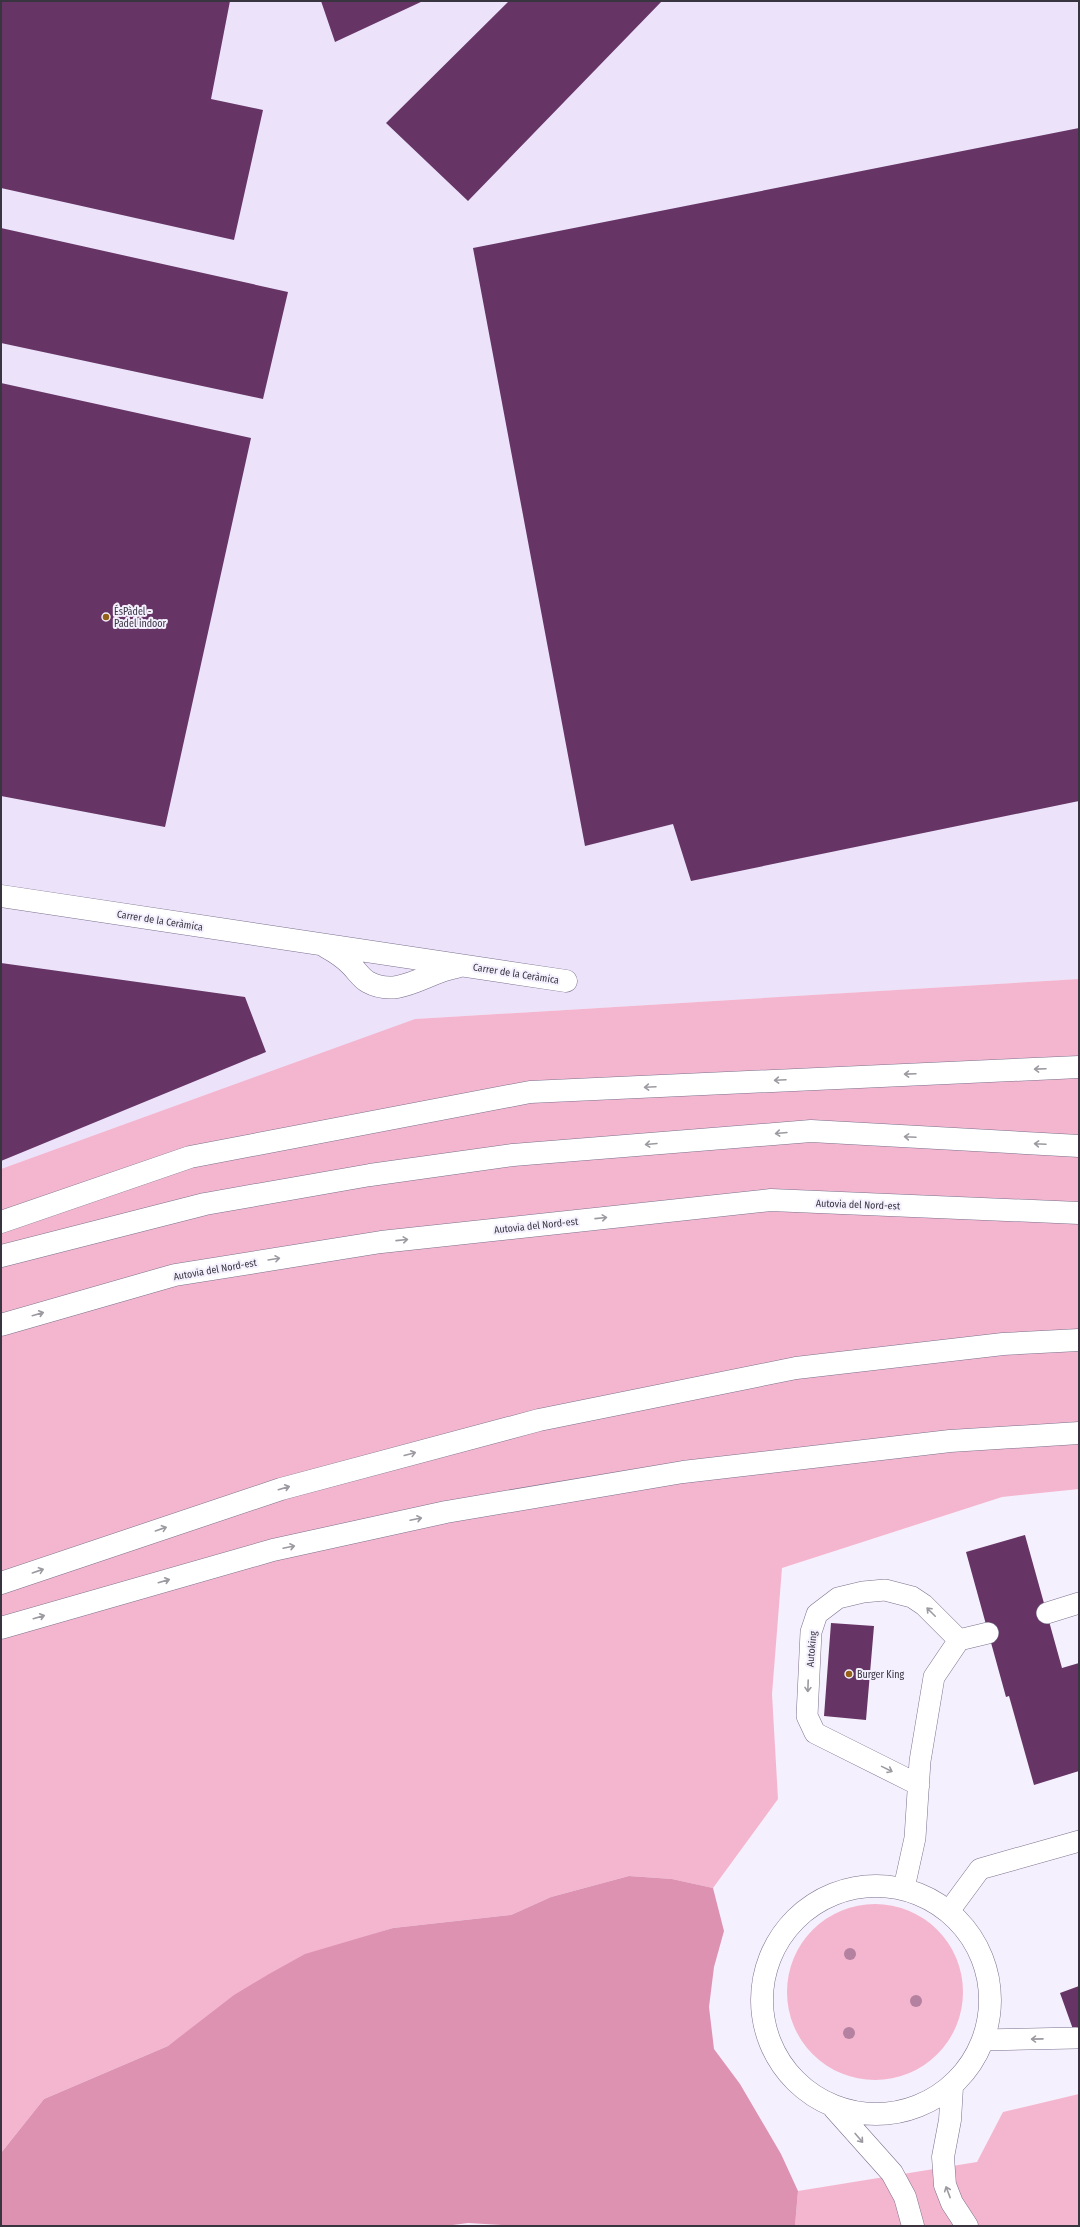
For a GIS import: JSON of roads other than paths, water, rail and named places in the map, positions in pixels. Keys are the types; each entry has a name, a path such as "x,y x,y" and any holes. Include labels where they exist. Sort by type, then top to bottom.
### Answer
{"main road":[{"name":"Carrer de la Ceràmica","path":"1,896 566,981"},
{"name":"Carrer de la Ceràmica","path":"319,944 343,958 368,982 388,989 408,985 440,971 465,966"},
{"path":"1,1222 190,1156 530,1092 1079,1068"},
{"path":"1,1256 205,1204 370,1175 513,1155 811,1131 1079,1146"},
{"name":"Autovia del Nord-est","path":"1,1325 175,1275 381,1242 763,1201 1079,1212"},
{"path":"1,1583 281,1489 539,1420 796,1368 1003,1344 1079,1340"},
{"path":"1,1628 273,1550 446,1512 683,1472 950,1441 1079,1434"},
{"path":"869,1885 904,1888 935,1902 949,1911 972,1938 987,1970 991,2005 983,2040 971,2065 952,2087 926,2104 896,2114 864,2115 834,2108 804,2091 780,2066 766,2034 761,2000 766,1966 781,1934 805,1909 835,1892 869,1885"},
{"path":"952,2087 950,2120 943,2156 945,2185 952,2203 967,2226"},
{"path":"834,2108 892,2173 906,2197 913,2226"}],"lane":[{"name":"Autoking","path":"919,1785 815,1733 807,1716 811,1632 817,1614 838,1598 863,1592 885,1590 912,1597 924,1605 959,1640"},
{"path":"1046,1613 1079,1603"},
{"path":"904,1888 915,1838 920,1761 934,1677 959,1640 988,1633"},
{"path":"949,1911 980,1869 1079,1840"},
{"path":"983,2040 1076,2038"}],"place":[{"name":"ÉsPàdel - Padel indoor","path":"106,617"},
{"name":"Burger King","path":"849,1674"}]}
